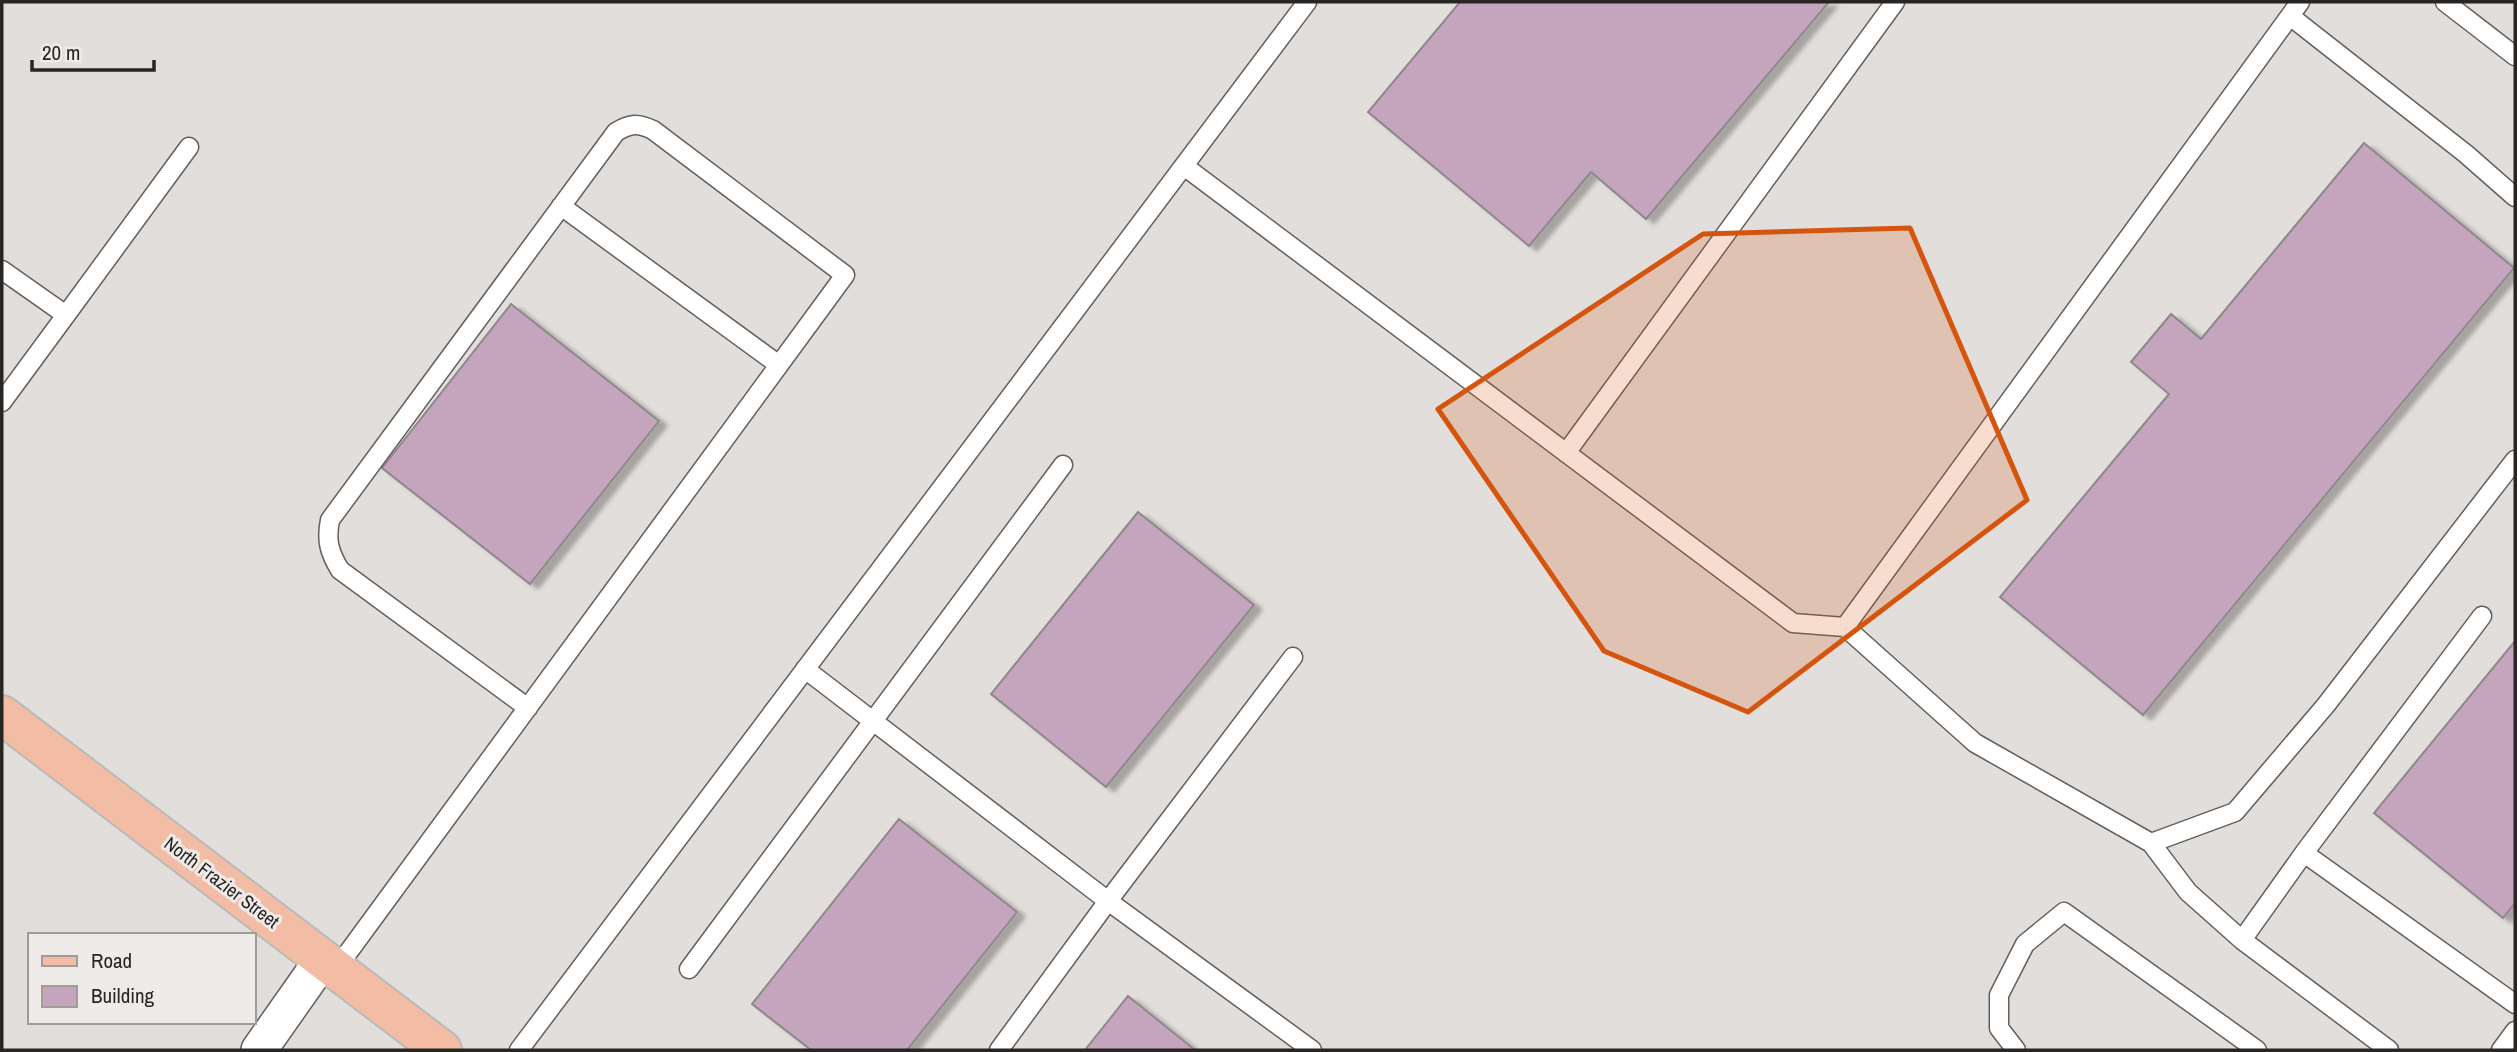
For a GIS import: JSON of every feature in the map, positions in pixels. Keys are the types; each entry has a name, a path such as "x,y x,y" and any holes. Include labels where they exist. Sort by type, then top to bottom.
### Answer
{"main road":[{"name":"North Frazier Street","path":"2,715 442,1050"}],"street":[{"path":"259,1050 330,964"}],"lane":[{"path":"519,1050 1307,2"},
{"path":"1566,453 1895,2"},
{"path":"2445,2 2515,55"},
{"path":"1845,627 2295,9 2515,197"},
{"path":"330,964 528,708 845,275 653,130 638,124 628,125 616,132 330,520 327,539 331,556 340,570 528,708"},
{"path":"2,402 189,147"},
{"path":"1184,166 1793,623 1845,627 1975,743 2151,843 2188,892 2242,940 2389,1050"},
{"path":"561,206 779,365"},
{"path":"2,270 66,316"},
{"path":"2151,843 2235,812 2326,705 2515,460"},
{"path":"689,970 1063,465"},
{"path":"2242,940 2482,616"},
{"path":"999,1050 1293,657"},
{"path":"805,669 1108,901 1312,1050"},
{"path":"2304,853 2515,1004"},
{"path":"2016,1050 1999,1028 1999,995 2025,944 2064,912 2257,1050"},
{"path":"2501,1050 2515,1031"}],"highlighted area":[{"path":"1910,228 2027,500 1748,712 1604,651 1438,409 1703,234"}],"building":[{"path":"1460,2 1829,2 1646,219 1591,172 1529,246 1368,112"},
{"path":"2364,143 2514,268 2143,715 2000,597 2169,394 2131,362 2171,314 2201,339"},
{"path":"511,304 659,421 530,584 382,468"},
{"path":"1138,512 1254,605 1106,787 991,694"},
{"path":"2515,641 2515,903 2503,918 2374,813"},
{"path":"899,819 1017,912 907,1050 811,1050 752,1004"},
{"path":"1128,996 1195,1050 1085,1050"}]}
